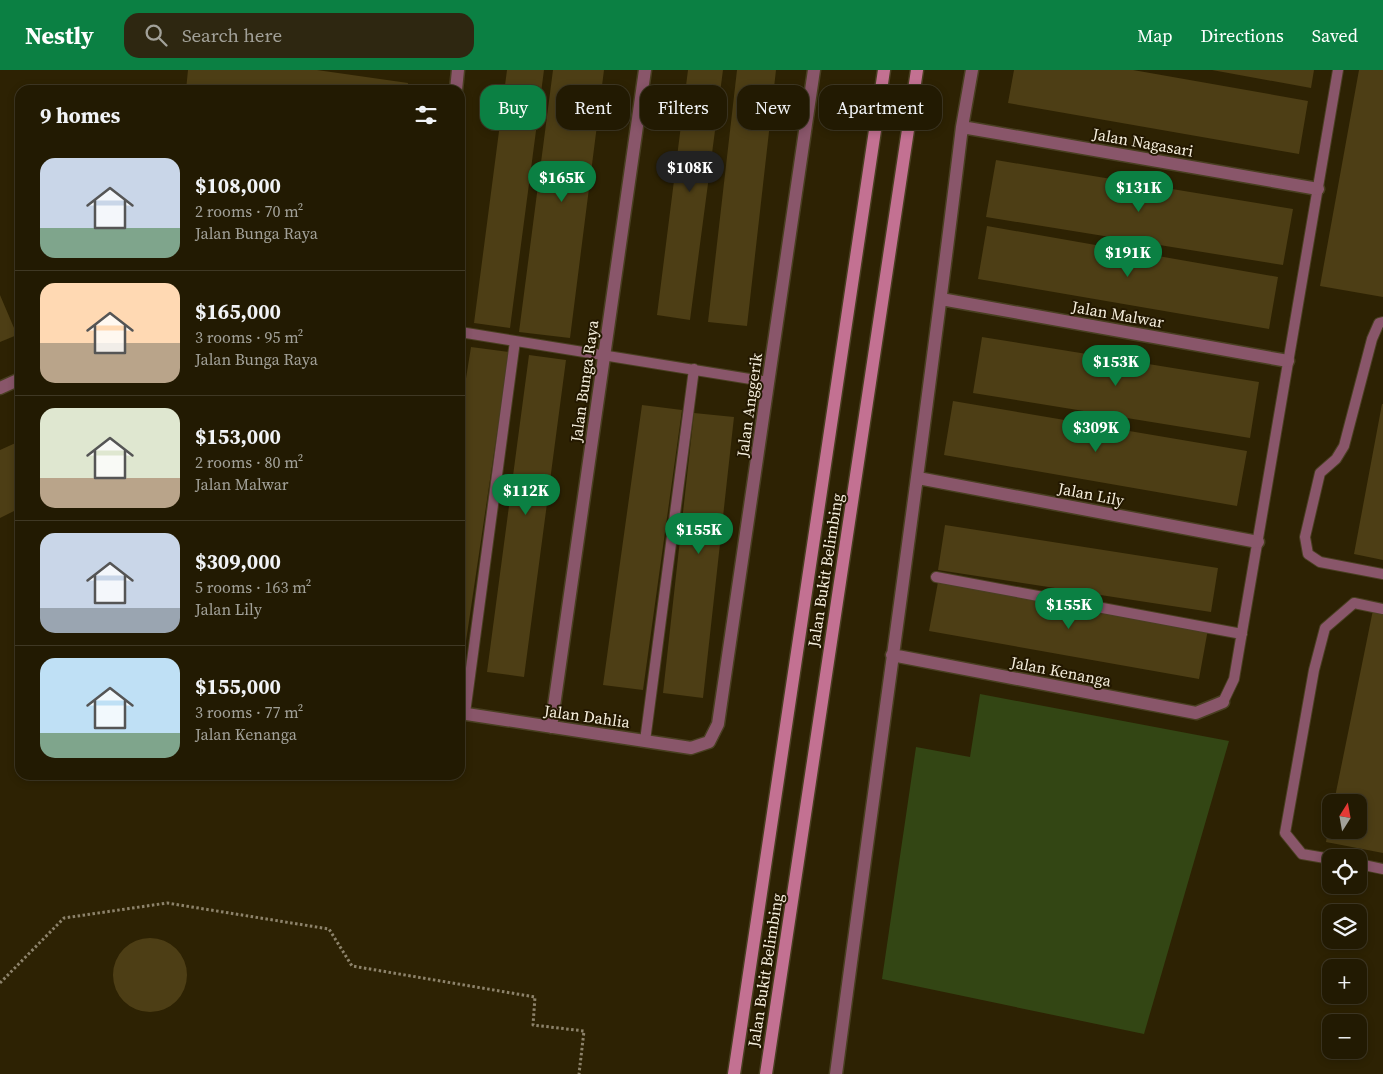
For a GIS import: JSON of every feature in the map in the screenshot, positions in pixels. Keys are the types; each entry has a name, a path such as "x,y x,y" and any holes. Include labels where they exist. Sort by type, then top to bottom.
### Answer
{"main road":[{"name":"Jalan Bukit Belimbing","path":"734,1074 884,70"},
{"name":"Jalan Bukit Belimbing","path":"766,1074 917,70"}],"street":[{"path":"456,85 458,70"},
{"name":"Jalan Bunga Raya","path":"551,727 645,70"},
{"name":"Jalan Anggerik","path":"709,742 718,724 770,382 814,70"},
{"path":"836,1074 892,655 918,478 962,127 972,70"},
{"name":"Jalan Nagasari","path":"962,127 1318,189"},
{"name":"Jalan Malwar","path":"941,299 1288,361"},
{"path":"0,388 15,381"},
{"name":"Jalan Lily","path":"918,478 1258,542"},
{"name":"Jalan Kenanga","path":"892,655 1196,713 1223,702"},
{"name":"Jalan Dahlia","path":"465,713 691,748 709,742"}],"lane":[{"path":"1223,702 1234,679 1338,70"},
{"path":"1383,322 1379,323 1372,339 1344,446 1336,458 1320,473 1305,537 1308,554 1320,562 1383,574"},
{"path":"465,333 770,382"},
{"path":"465,699 515,341"},
{"path":"645,740 694,369"},
{"path":"936,577 1242,634"},
{"path":"1322,857 1302,854 1286,833 1314,670 1324,628 1354,603 1383,609"},
{"path":"1367,866 1383,869"}],"path":[{"path":"0,983 64,918 167,903 329,929 352,966 536,997 533,1025 584,1031 579,1074"}],"green space":[{"path":"980,694 1229,741 1144,1034 882,979 916,747 970,757"}],"building":[{"path":"188,70 317,70 408,83 408,85 186,85"},
{"path":"507,70 544,70 542,85 505,85"},
{"path":"553,70 604,70 602,85 556,85 556,130 596,130 570,338 519,332"},
{"path":"688,70 723,70 721,85 686,85"},
{"path":"737,70 776,70 774,85 737,85 737,130 769,130 747,326 708,322"},
{"path":"1014,70 1133,70 1308,101 1299,154 1008,103"},
{"path":"1212,70 1314,70 1311,88"},
{"path":"1359,70 1383,70 1383,297 1320,286"},
{"path":"499,130 536,130 510,328 474,323"},
{"path":"680,130 715,130 690,320 657,315"},
{"path":"996,160 1293,209 1283,265 986,217"},
{"path":"987,226 1278,277 1269,329 978,279"},
{"path":"0,295 15,330 15,336 0,342"},
{"path":"982,337 1259,382 1250,438 973,393"},
{"path":"471,347 509,352 465,648 465,385"},
{"path":"529,355 566,360 524,677 487,672"},
{"path":"953,401 1247,451 1237,506 944,455"},
{"path":"1383,404 1383,560 1354,554"},
{"path":"642,405 682,410 643,690 603,685"},
{"path":"694,413 734,417 703,698 663,693"},
{"path":"15,443 15,510 0,518 0,450"},
{"path":"945,525 1218,568 1211,612 938,570"},
{"path":"938,582 1208,629 1199,679 929,631"},
{"path":"1373,610 1383,612 1383,853 1326,842 1327,839 1368,839 1368,794 1336,794"},
{"path":"150,938 171,944 181,954 187,975 181,996 171,1006 150,1012 129,1006 119,996 113,975 119,954 129,944"}]}
